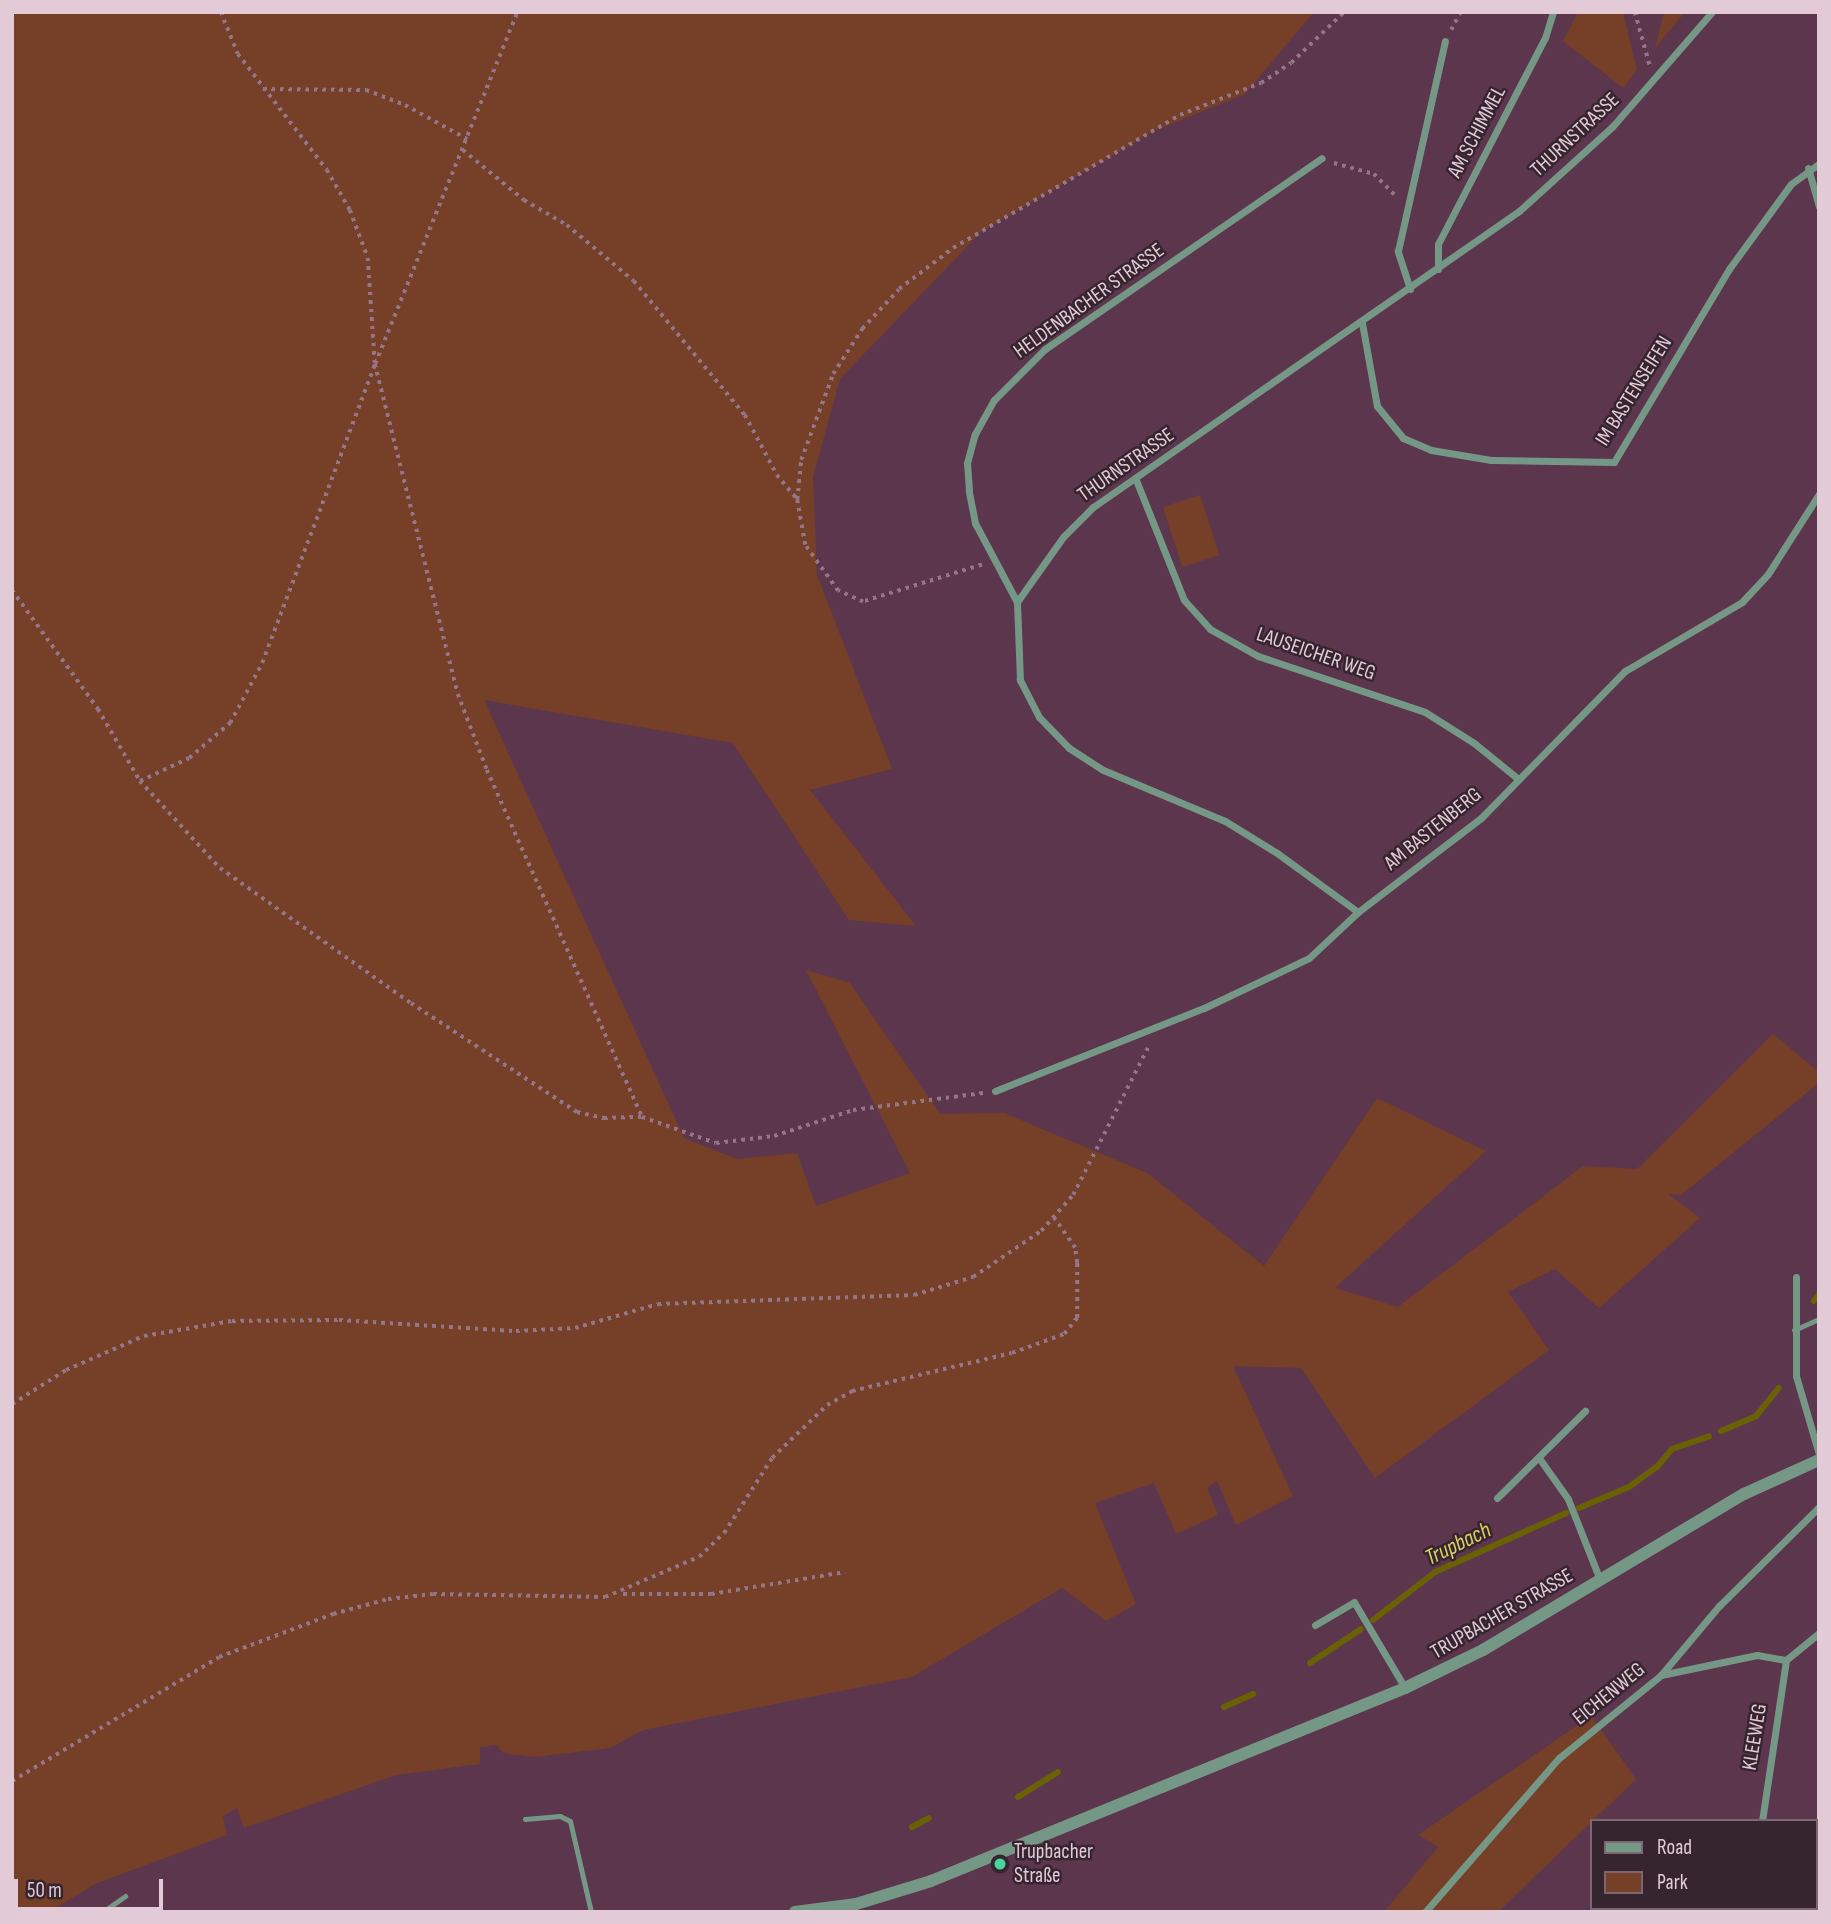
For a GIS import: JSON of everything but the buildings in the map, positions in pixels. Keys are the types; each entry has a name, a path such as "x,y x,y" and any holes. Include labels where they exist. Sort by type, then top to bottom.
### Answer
{"street":[{"name":"AM SCHIMMEL","path":"1438,269 1438,244 1545,38 1553,12"},
{"name":"THURNSTRASSE","path":"1017,603 1063,537 1093,507 1362,323 1519,211 1612,127 1654,82 1712,12"},
{"path":"1410,289 1398,251 1445,41"},
{"name":"HELDENBACHER STRASSE","path":"1017,603 992,561 975,523 967,463 975,434 994,400 1045,349 1322,158"},
{"path":"1819,164 1808,168 1819,206"},
{"name":"IM BASTENSEIFEN","path":"1362,323 1377,406 1403,438 1432,450 1491,460 1614,462 1729,270 1808,168"},
{"name":"LAUSEICHER WEG","path":"1136,480 1184,600 1210,629 1258,656 1425,712 1474,743 1517,778"},
{"name":"AM BASTENBERG","path":"995,1091 1279,976 1334,939 1358,912 1481,818 1517,778 1625,671 1742,602 1768,574 1819,494"},
{"path":"1017,603 1020,680 1039,717 1069,748 1103,770 1225,821 1277,853 1358,912"},
{"path":"1796,1277 1796,1376 1819,1454"},
{"path":"1497,1498 1585,1411"},
{"path":"1539,1458 1568,1499 1600,1580"},
{"name":"TRUPBACHER STRASSE","path":"795,1912 856,1904 931,1881 1405,1688 1483,1650 1744,1494 1819,1461"},
{"name":"EICHENWEG","path":"1425,1912 1559,1758 1661,1675 1719,1606 1819,1507"},
{"path":"1315,1625 1354,1602 1405,1688"},
{"path":"1661,1675 1756,1655 1786,1660 1819,1633"},
{"name":"KLEEWEG","path":"1762,1819 1786,1660"}],"lane":[{"path":"1794,1330 1819,1319"},
{"path":"525,1819 560,1816 570,1821 591,1912"},
{"path":"109,1912 107,1908 125,1896"}],"path":[{"path":"222,12 220,18 238,54 327,170 350,209 368,258 375,364 458,694 486,771 642,1117"},
{"path":"140,781 188,758 230,723 262,663 375,364 517,12"},
{"path":"992,561 873,602 852,601 816,564 800,526 797,500 801,460 834,374 862,329 900,289 953,248 1104,157 1180,115 1261,83 1291,64 1344,12"},
{"path":"1445,41 1460,12"},
{"path":"1635,12 1654,82"},
{"path":"264,89 366,90 405,105 467,139"},
{"path":"463,150 524,200 567,225 634,281 665,323 703,360 728,393 777,475 797,500"},
{"path":"1348,169 1374,174 1401,201"},
{"path":"12,590 98,709 140,781 220,868 557,1101 604,1118 642,1117 716,1143 742,1142 853,1110 995,1091"},
{"path":"12,1404 66,1370 144,1336 232,1321 339,1320 516,1331 575,1328 657,1304 710,1299 914,1295 973,1277 1054,1218 1087,1173 1159,1024"},
{"path":"621,1594 699,1557 724,1533 772,1458 827,1405 852,1391 1012,1353 1064,1335 1077,1318 1077,1263 1075,1248 1054,1218"},
{"path":"12,1781 219,1657 333,1614 388,1599 433,1594 710,1594 845,1572"}],"green space":[{"path":"12,12 1314,12 1245,94 1154,131 981,232 840,379 813,477 817,575 892,769 810,790 916,926 849,920 733,743 484,700 684,1138 737,1159 797,1153 816,1206 910,1173 806,970 850,983 940,1114 1004,1113 1147,1173 1264,1266 1377,1098 1486,1151 1335,1288 1398,1307 1583,1166 1637,1169 1773,1034 1819,1072 1819,1083 1681,1195 1668,1194 1700,1218 1599,1308 1555,1269 1508,1292 1549,1350 1375,1478 1301,1368 1233,1366 1293,1496 1236,1525 1217,1481 1207,1488 1218,1515 1176,1534 1154,1483 1095,1503 1136,1604 1106,1621 1062,1588 912,1677 643,1730 610,1748 535,1757 503,1753 497,1745 480,1747 480,1764 396,1775 244,1828 237,1808 223,1816 227,1835 95,1884 49,1912 12,1912"},
{"path":"1578,12 1623,12 1637,70 1623,88 1563,41"},
{"path":"1664,12 1685,12 1655,48"},
{"path":"1200,495 1219,555 1182,567 1163,507"},
{"path":"1591,1716 1636,1779 1594,1819 1590,1819 1590,1823 1498,1912 1384,1912 1438,1847 1418,1835"}],"waterway":[{"name":"Trupbach","path":"1814,1301 1819,1294"},
{"name":"Trupbach","path":"1721,1431 1756,1416 1779,1388"},
{"name":"Trupbach","path":"1579,1508 1629,1487 1657,1467 1672,1449 1709,1436"},
{"name":"Trupbach","path":"1373,1620 1435,1572 1566,1513"},
{"name":"Trupbach","path":"1310,1663 1361,1629"},
{"name":"Trupbach","path":"1224,1707 1253,1694"},
{"name":"Trupbach","path":"1018,1797 1058,1772"},
{"name":"Trupbach","path":"912,1827 929,1818"}],"place":[{"name":"Trupbacher Straße","path":"1000,1864"}]}
